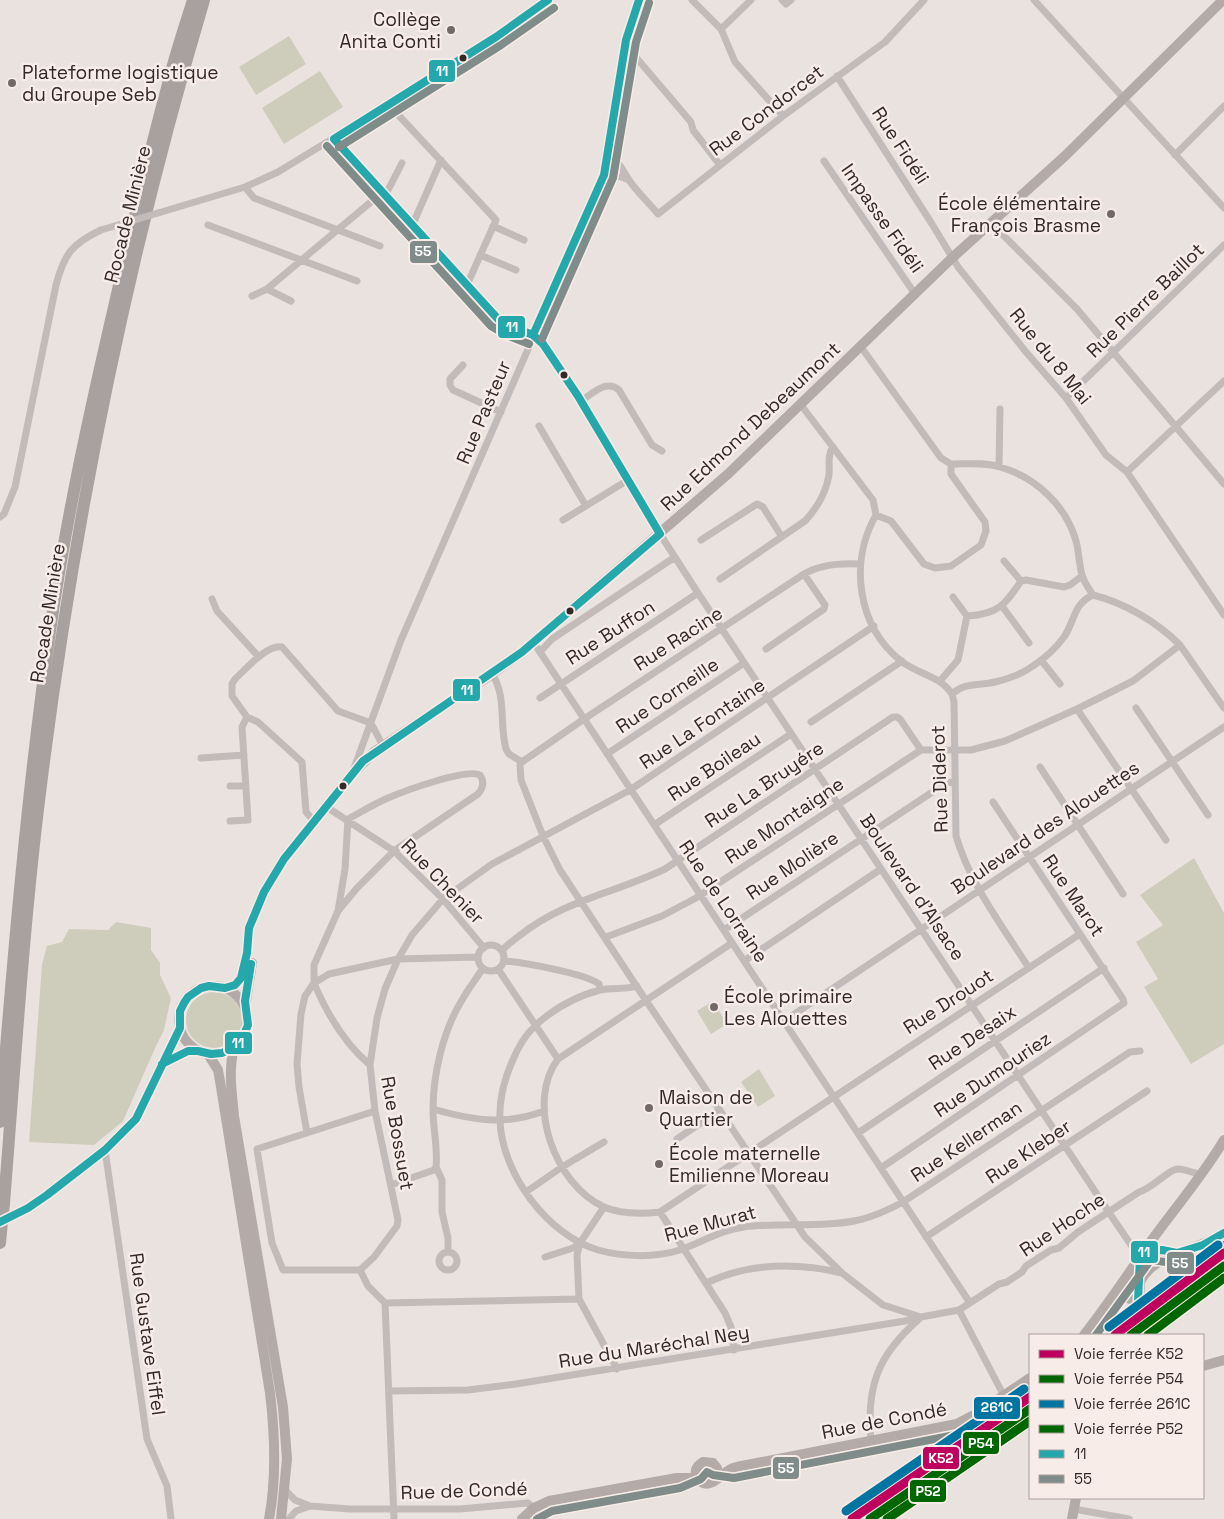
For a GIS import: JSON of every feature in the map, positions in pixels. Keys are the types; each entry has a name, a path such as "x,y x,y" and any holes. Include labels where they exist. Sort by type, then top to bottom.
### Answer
{"highway":[{"name":"Rocade Minière","path":"0,1122 16,917 50,630 87,422 134,216 167,86 193,0"},
{"name":"Rocade Minière","path":"0,1233 27,919 40,796 60,645 76,544 122,310 177,89 204,0"}],"main road":[{"name":"Rue Edmond Debeaumont","path":"225,988 235,985 241,978 247,953 249,928 264,892 284,859 363,761 492,674 534,643 728,474 952,258 1065,156 1223,0"},
{"path":"245,1006 252,960 255,914"},
{"path":"234,1048 217,1054 208,1054 197,1050 186,1041 180,1028 180,1011 188,997 201,988 209,986 225,988 240,998 248,1015 245,1033 234,1048 230,1080 234,1116 283,1407 287,1459 281,1519"},
{"path":"208,1054 218,1070 270,1393 275,1436 275,1470 269,1519"},
{"path":"1085,1334 1202,1174 1224,1140"},
{"path":"1140,1282 1149,1269 1160,1261 1177,1253 1203,1245 1224,1233"},
{"path":"1142,1255 1162,1250 1177,1253"},
{"path":"1142,1255 1138,1303 1143,1334"},
{"path":"1114,1295 1138,1303"},
{"path":"1204,1366 1224,1360"},
{"name":"Rue de Condé","path":"715,1466 732,1468 957,1424 978,1413 1029,1379"},
{"path":"702,1462 710,1462 715,1466 718,1472 716,1479 707,1484 703,1483 696,1474 702,1462"},
{"name":"Rue de Condé","path":"716,1479 732,1468"},
{"name":"Rue de Condé","path":"534,1508 549,1501 696,1474"},
{"path":"1073,1514 1076,1499"},
{"path":"522,1519 534,1508"}],"street":[{"path":"0,517 4,514 15,487 56,285 62,263 70,250 80,241 101,230 245,187 278,172 496,37 548,0"},
{"name":"Rue Pasteur","path":"352,774 402,640 604,175 626,40 639,0"},
{"path":"692,0 721,29 735,62 783,116"},
{"path":"721,29 752,0"},
{"path":"782,0 786,4 791,0"},
{"name":"Rue Condorcet","path":"608,155 615,159 626,172 629,180 658,214 783,116 885,42 924,0"},
{"path":"1034,0 1224,208"},
{"path":"624,53 634,55 691,122 693,130 720,165"},
{"name":"Rue Fidéli","path":"837,76 952,258"},
{"path":"389,105 496,220 467,285"},
{"path":"1175,155 1224,106"},
{"path":"334,139 502,322 533,335"},
{"path":"412,226 441,160"},
{"name":"Impasse Fidéli","path":"824,161 915,294"},
{"path":"252,296 267,289 378,196 387,192 402,163"},
{"path":"604,175 622,177 629,180"},
{"path":"245,187 254,198 380,246"},
{"path":"993,221 999,231 1077,310 1224,484"},
{"path":"208,225 357,281"},
{"path":"493,226 524,240"},
{"name":"Rue Pierre Baillot","path":"1066,398 1224,245"},
{"path":"480,255 516,270"},
{"name":"Rue du 8 Mai","path":"952,258 1026,352 1066,398 1106,455 1127,472 1224,616"},
{"path":"267,289 291,301"},
{"name":"Boulevard d'Alsace","path":"533,335 537,337 552,357 581,401 698,594 1019,1075 1108,1212 1142,1255"},
{"path":"861,347 941,458 951,464 999,466 1030,480 1045,492 1062,510 1068,520 1076,540 1082,576 1093,595 1123,607 1164,630 1180,645 1224,708"},
{"path":"463,365 450,379 450,385 453,390 501,412"},
{"path":"1127,472 1224,381"},
{"path":"581,401 606,386 611,384 616,386 652,445 662,451"},
{"path":"801,405 873,500 876,515 865,540 860,564 860,586 866,612 889,649 902,661 940,681 952,694 964,686 995,682 1011,677 1041,660 1064,636 1080,604 1093,595"},
{"path":"999,466 1000,409"},
{"path":"538,426 586,506"},
{"path":"720,579 805,521 821,501 827,486 829,453 833,447"},
{"path":"876,515 891,521 924,564 930,567 946,568 981,545 986,531 985,522 951,474 951,464"},
{"path":"563,520 628,480"},
{"path":"701,540 757,504 763,507 782,537"},
{"path":"540,652 552,639 675,557"},
{"path":"1004,562 1021,581"},
{"name":"Rue Racine","path":"522,762 812,569 842,563 860,564"},
{"path":"766,649 824,610 825,605 804,574"},
{"path":"967,616 986,614 1002,606 1021,581 1026,580 1064,588 1082,576"},
{"name":"Rue Buffon","path":"540,698 698,594"},
{"path":"940,681 958,660 967,616 953,597"},
{"path":"212,599 217,611 259,657"},
{"path":"1002,606 1029,643"},
{"name":"Rue La Fontaine","path":"543,836 630,790 874,626"},
{"name":"Rue de Lorraine","path":"534,643 970,1303"},
{"path":"921,750 971,750 1005,741 1076,709 1133,680 1180,645"},
{"path":"314,821 306,812 302,762 258,722 247,717 232,696 232,684 259,657 273,647 282,647 338,711 371,723 383,746"},
{"path":"1041,660 1060,684"},
{"path":"811,722 902,661"},
{"name":"Rue Corneille","path":"607,754 744,663"},
{"path":"492,674 498,682 506,749 509,754 522,762 520,765 521,780 543,836 560,870 580,901 606,937 805,1237 842,1273 883,1305 921,1317 900,1337 885,1357 879,1369 870,1400 869,1422 871,1440"},
{"name":"Rue Diderot","path":"952,694 954,702 956,836 961,853 979,889 1029,968"},
{"path":"1136,708 1208,815"},
{"path":"1076,709 1166,840"},
{"name":"Rue La Bruyére","path":"502,951 535,923 580,901 648,877 677,861 893,717 896,716 921,750"},
{"path":"230,821 248,820 242,727 247,717"},
{"name":"Boulevard des Alouettes","path":"784,1021 1224,727"},
{"name":"Rue Boileau","path":"654,825 792,734"},
{"path":"365,739 374,752"},
{"name":"Rue Montaigne","path":"606,937 662,916 701,895 921,750"},
{"path":"201,758 244,755"},
{"path":"1040,767 1123,894"},
{"path":"338,911 357,888 394,851 478,794 483,787 483,779 474,773 444,779 389,798 348,819 345,869 338,911 314,965 314,983 332,1019 345,1039 370,1065"},
{"name":"Rue Molière","path":"724,930 946,782 954,782"},
{"path":"230,786 246,786"},
{"name":"Rue Marot","path":"993,802 1104,968 1123,999 1124,1003 1122,1006"},
{"name":"Rue Chenier","path":"325,806 348,819 394,851 443,899 484,948"},
{"name":"Rue Bossuet","path":"360,1270 374,1257 397,1226 398,1220 375,1112 370,1065 377,1018 398,959 412,935 443,899 492,864 543,836"},
{"path":"744,961 881,870"},
{"name":"Rue Drouot","path":"660,1212 1080,934"},
{"path":"732,943 558,1059 547,1083 544,1111 549,1138 562,1167 577,1187 589,1198 604,1207 616,1211 646,1214 660,1212 725,1313 731,1327 734,1350"},
{"path":"496,946 502,951 504,960 498,969 490,971 482,968 478,958 484,948 496,946"},
{"path":"307,1133 299,1087 298,1044 305,996 314,983 329,974 398,959 478,958"},
{"path":"504,960 556,970 593,980 599,984 600,990"},
{"path":"448,1252 448,1238 442,1212 442,1180 436,1167 433,1109 440,1056 445,1038 461,1001 482,968"},
{"name":"Rue Desaix","path":"858,1133 1104,968"},
{"path":"498,969 558,1059"},
{"name":"Rue Murat","path":"637,986 600,990 568,1003 535,1026 515,1053 504,1087 500,1121 503,1143 514,1171 526,1192 550,1221 562,1232 580,1243 612,1253 631,1255 664,1253 737,1228 769,1224 797,1225"},
{"name":"Rue Dumouriez","path":"881,1168 1122,1006"},
{"path":"0,1233 28,1208 105,1150 136,1119 180,1028"},
{"path":"162,1064 185,1052 197,1050"},
{"name":"Rue Kellerman","path":"797,1225 854,1221 904,1202 1130,1052 1140,1051"},
{"name":"Rue Kleber","path":"926,1237 1147,1091"},
{"path":"433,1109 484,1120 500,1121 544,1111"},
{"path":"677,1139 720,1110"},
{"path":"375,1112 257,1149 272,1243 283,1270 360,1270 368,1286 385,1303 394,1519"},
{"path":"526,1192 562,1167 604,1142"},
{"name":"Rue Gustave Eiffel","path":"105,1150 147,1439 167,1486 172,1519"},
{"path":"391,1185 434,1170 436,1167"},
{"path":"1184,1170 1202,1174"},
{"path":"1184,1170 1193,1186"},
{"name":"Rue Hoche","path":"959,1310 999,1284 1007,1282 1022,1272 1026,1266 1051,1250 1059,1248 1108,1212 1153,1185 1170,1172 1184,1170"},
{"path":"545,1257 574,1248 580,1243 604,1207"},
{"path":"580,1243 577,1256 578,1299 617,1369"},
{"path":"1142,1255 1160,1261"},
{"path":"706,1283 743,1270 786,1265 822,1268 842,1273"},
{"path":"385,1303 578,1299"},
{"path":"959,1310 1004,1396"},
{"name":"Rue du Maréchal Ney","path":"390,1391 475,1389 617,1369 905,1321 959,1310"},
{"name":"Rue de Condé","path":"285,1490 295,1500 310,1506 350,1509 460,1509 528,1503 534,1508"},
{"path":"289,1519 296,1511 310,1506"},
{"path":"1073,1514 1129,1519"}],"green space":[{"path":"289,36 306,64 256,95 239,67"},
{"path":"320,71 343,107 284,144 262,108"},
{"path":"1194,858 1224,913 1224,1044 1191,1064 1144,987 1158,979 1136,942 1163,925 1140,895"},
{"path":"116,922 151,928 151,950 160,963 160,975 171,998 164,1030 123,1121 94,1145 29,1142 42,964 47,946 62,942 69,929 108,930"},
{"path":"208,992 220,992 230,996 238,1004 242,1020 238,1036 230,1044 220,1048 208,1048 198,1044 190,1036 186,1026 186,1014 190,1004 198,996"},
{"path":"713,1001 727,1024 711,1034 697,1011"},
{"path":"759,1069 775,1096 758,1107 741,1082"}],"railway":[{"path":"1137,1334 1159,1320 1224,1270"}],"rail line":[{"name":"261C","path":"1109,1327 1218,1245"},
{"name":"K52","path":"1116,1334 1224,1253"},
{"name":"P54","path":"1132,1334 1224,1266"},
{"name":"P52","path":"1149,1334 1224,1278"},
{"name":"261C","path":"846,1511 1024,1389"},
{"name":"K52","path":"852,1519 1029,1398"},
{"name":"P54","path":"870,1519 1029,1410"},
{"name":"P52","path":"887,1519 1029,1422"}],"transit line":[{"name":"11","path":"334,139 496,37 548,0"},
{"name":"11","path":"533,335 604,175 626,40 639,0"},
{"name":"55","path":"542,339 613,178 636,42 649,3"},
{"name":"55","path":"339,147 501,45 554,8"},
{"name":"11","path":"334,139 498,319 533,335 543,344 578,396 660,534"},
{"name":"55","path":"327,146 491,326 506,335 529,344"},
{"name":"11","path":"0,1222 28,1208 47,1195 105,1150 136,1119 180,1028 180,1011 184,1003 188,997 201,988 209,986 225,988 235,985 241,978 247,953 249,928 264,892 284,859 363,761 522,652 660,534"},
{"name":"11","path":"162,1064 188,1051 211,1054 222,1053 241,1041 248,1025 245,1001 251,964"},
{"name":"11","path":"1143,1334 1138,1301 1140,1258 1145,1251 1162,1250 1177,1253 1203,1245 1224,1233"},
{"name":"55","path":"1097,1334 1150,1261 1185,1262 1224,1245"},
{"name":"55","path":"537,1519 552,1511 680,1488 701,1479 707,1472 713,1475 734,1478 960,1434 984,1421 1029,1391"}],"place":[{"name":"Collège Anita Conti","path":"451,30"},
{"name":"Plateforme logistique du Groupe Seb","path":"12,83"},
{"name":"École élémentaire François Brasme","path":"1111,214"},
{"name":"École primaire Les Alouettes","path":"714,1007"},
{"name":"Maison de Quartier","path":"649,1108"},
{"name":"École maternelle Emilienne Moreau","path":"659,1164"}]}
